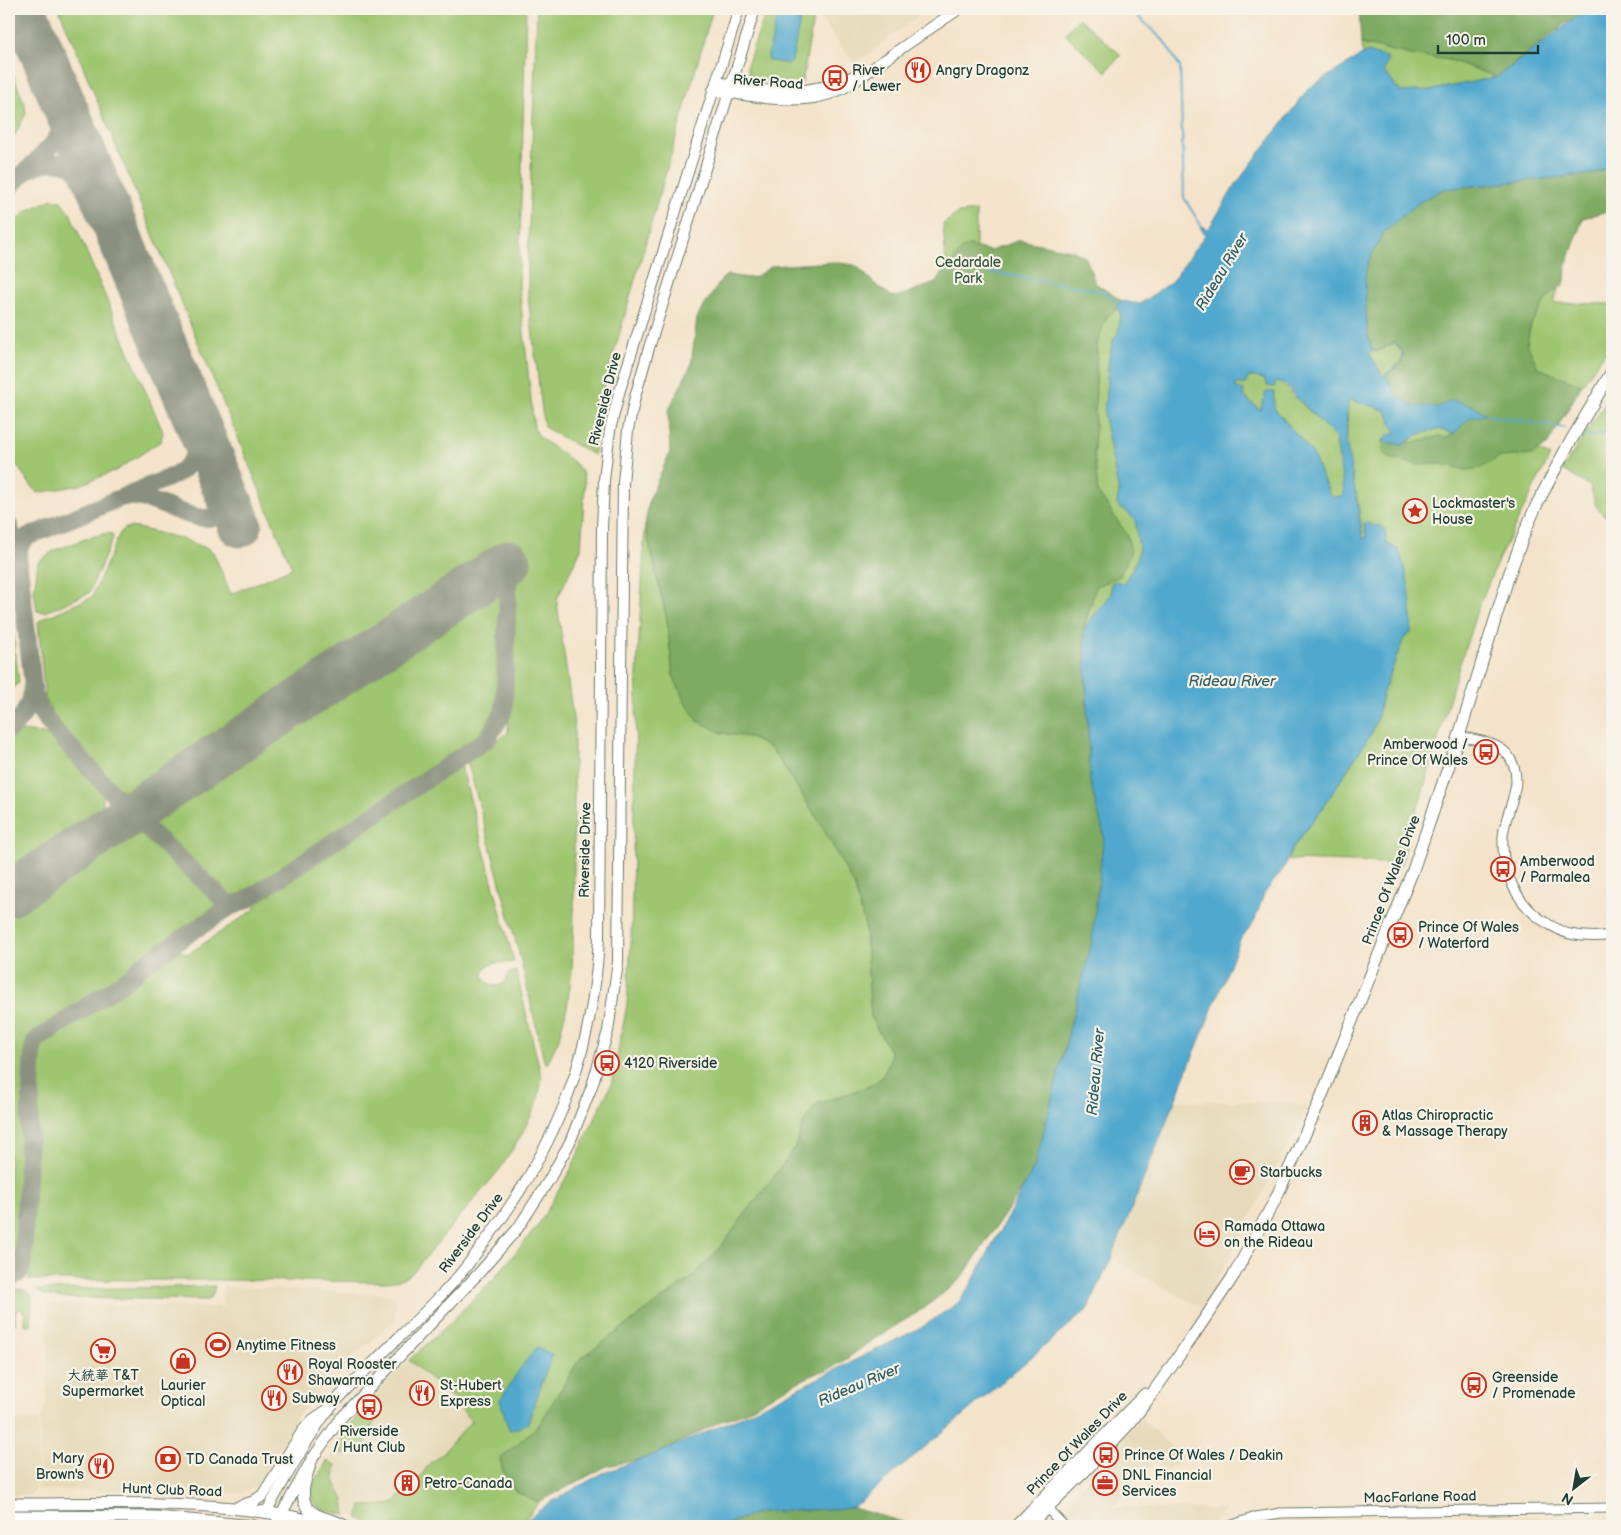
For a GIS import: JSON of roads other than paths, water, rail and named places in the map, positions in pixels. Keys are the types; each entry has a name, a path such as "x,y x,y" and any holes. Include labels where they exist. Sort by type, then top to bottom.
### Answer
{"main road":[{"name":"Riverside Drive","path":"256,1526 329,1409 362,1373 453,1283 516,1198 552,1135 566,1103 581,1058 594,995 599,939 602,545 604,480 610,430 619,393 739,9"},
{"name":"Riverside Drive","path":"275,1526 312,1459 341,1418 501,1249 526,1216 570,1142 584,1110 600,1062 614,996 619,942 622,506 628,430 649,348 755,9"},
{"name":"River Road","path":"714,86 788,100 813,98 834,92 850,86 959,9"},
{"name":"Prince Of Wales Drive","path":"1028,1526 1122,1416 1159,1382 1193,1336 1236,1270 1275,1200 1318,1104 1414,870 1459,736 1508,575 1526,529 1566,449 1612,371"},
{"path":"362,1373 373,1384"},
{"path":"233,1508 253,1502 263,1494 303,1431 313,1420 329,1409"},
{"path":"312,1459 304,1488 304,1500 307,1508 313,1514 334,1520 344,1526"},
{"name":"Hunt Club Road","path":"9,1516 46,1510 132,1503 198,1504 266,1512 332,1526"},
{"name":"Hunt Club Road","path":"9,1504 46,1510 199,1520 256,1526"},
{"name":"Prince Of Wales Drive","path":"1016,1526 1044,1505"},
{"path":"199,1520 211,1526"}],"street":[{"path":"1459,736 1488,743 1502,750 1510,758 1515,772 1516,787 1504,831 1503,854 1506,871 1519,899 1542,921 1570,934 1612,935"},
{"path":"1044,1505 1064,1526"},
{"name":"MacFarlane Road","path":"1230,1526 1256,1516 1281,1513 1612,1508"}],"water":[{"path":"779,9 801,9 802,11 792,61 789,64 767,59"},
{"name":"Rideau River","path":"1587,9 1612,9 1612,165 1593,174 1444,189 1421,201 1383,233 1368,262 1365,276 1368,336 1372,350 1378,351 1369,353 1383,376 1402,362 1386,376 1397,396 1415,406 1438,407 1453,400 1474,406 1487,415 1469,418 1454,434 1438,429 1417,435 1403,445 1384,442 1386,436 1397,433 1390,423 1392,421 1385,410 1348,399 1346,439 1363,538 1366,538 1364,523 1367,522 1372,526 1380,525 1385,529 1387,544 1399,550 1410,591 1411,633 1404,638 1382,695 1378,716 1371,734 1321,810 1292,849 1284,868 1264,894 1255,920 1240,940 1111,1259 1087,1310 853,1508 759,1512 722,1526 519,1526 549,1503 603,1473 658,1453 742,1416 924,1326 958,1303 969,1288 1035,1166 1092,940 1104,835 1090,780 1084,628 1111,595 1111,583 1116,581 1123,584 1139,552 1136,521 1124,509 1120,509 1117,503 1119,493 1104,416 1109,357 1113,340 1118,333 1121,315 1117,308 1118,303 1122,301 1140,304 1172,281 1205,235 1200,227 1209,228 1236,184 1309,88 1367,52 1388,58 1384,72 1401,92 1433,90 1497,77","holes":["1248,377 1262,379 1267,386 1274,387 1276,382 1282,382 1336,438 1343,496 1333,497 1329,493 1312,453 1274,408 1274,392 1266,392 1260,410 1243,396 1244,390 1236,388 1237,383 1245,385"]},
{"path":"537,1347 553,1355 528,1423 509,1430 500,1400 519,1370"}],"waterway":[{"path":"1130,9 1164,41 1180,67 1184,198 1202,227"},
{"path":"986,271 1102,291 1118,303"},
{"path":"1486,415 1565,428"},
{"path":"1583,434 1594,436 1612,429"}],"place":[{"name":"Angry Dragonz","path":"918,70"},
{"name":"River / Lewer","path":"835,78"},
{"name":"Lockmaster's House","path":"1415,511"},
{"name":"Amberwood / Prince Of Wales","path":"1486,752"},
{"name":"Amberwood / Parmalea","path":"1503,869"},
{"name":"Prince Of Wales / Waterford","path":"1400,935"},
{"name":"4120 Riverside","path":"607,1063"},
{"name":"Atlas Chiropractic & Massage Therapy","path":"1365,1123"},
{"name":"Starbucks","path":"1242,1172"},
{"name":"Ramada Ottawa on the Rideau","path":"1207,1234"},
{"name":"Anytime Fitness","path":"218,1345"},
{"name":"大統華 T&T Supermarket","path":"103,1351"},
{"name":"Laurier Optical","path":"183,1361"},
{"name":"Royal Rooster Shawarma","path":"290,1372"},
{"name":"Greenside / Promenade","path":"1474,1385"},
{"name":"St-Hubert Express","path":"422,1393"},
{"name":"Subway","path":"274,1398"},
{"name":"Riverside / Hunt Club","path":"369,1407"},
{"name":"Prince Of Wales / Deakin","path":"1106,1455"},
{"name":"TD Canada Trust","path":"168,1459"},
{"name":"Mary Brown's","path":"101,1466"},
{"name":"Petro-Canada","path":"407,1483"},
{"name":"DNL Financial Services","path":"1105,1483"}],"park label":[{"name":"Cedardale Park","path":"968,270"}]}
